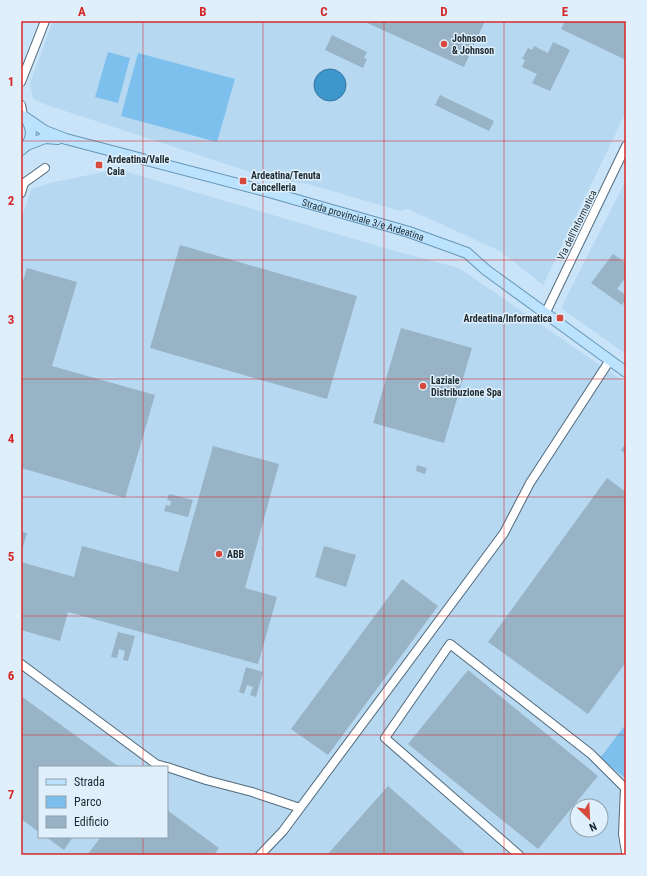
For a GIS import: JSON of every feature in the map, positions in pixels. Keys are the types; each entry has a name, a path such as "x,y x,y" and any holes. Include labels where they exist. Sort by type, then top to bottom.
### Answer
{"main road":[{"path":"22,116 45,131 66,139"},
{"path":"22,116 30,125 31,132 31,138 24,148"},
{"path":"24,148 45,138 66,139"},
{"name":"Strada provinciale 3/e Ardeatina","path":"66,139 269,192 408,232 452,247 466,253 486,270 546,312 626,372"}],"street":[{"path":"21,82 46,21"},
{"path":"21,105 22,116"},
{"name":"Via dell'Informatica","path":"546,312 626,146"},
{"path":"21,193 24,183 45,168"},
{"path":"260,855 275,841 504,533 530,483 610,360"},
{"path":"518,855 385,738 450,644 591,754 625,788 622,834 626,852"},
{"path":"21,664 156,764 163,766"},
{"path":"168,767 300,808"}],"shaded area":[{"name":"Johnson & Johnson","path":"53,21 626,21 626,112 543,285 500,251 408,209 401,211 308,184 271,179 47,105 33,99 30,83"},
{"path":"327,69 333,69 343,76 346,85 345,91 339,98 333,101 327,101 317,94 314,88 314,82 321,72"},
{"path":"117,169 402,253 459,268 626,383 626,724 600,758 626,779 626,855 24,855 21,853 21,221 31,189 50,183"},
{"path":"626,180 626,354 561,308"}],"green space":[{"path":"108,52 130,58 118,103 95,97"},
{"path":"138,53 235,79 217,142 121,116"},
{"path":"626,724 626,779 600,758"}],"building":[{"name":"Johnson & Johnson","path":"363,21 485,21 464,67"},
{"path":"565,21 626,21 626,60 561,29"},
{"path":"332,35 367,52 364,58 367,59 363,68 325,50"},
{"path":"553,42 570,50 550,91 532,83 537,74 522,67 525,60 522,59 528,48 532,50 534,46 548,53"},
{"path":"440,95 494,121 489,131 435,105"},
{"path":"180,245 357,296 327,399 150,348"},
{"path":"613,254 626,263 626,277 617,289 626,295 626,303 624,302 622,305 591,283"},
{"path":"27,268 77,282 52,366 155,395 125,498 21,468 21,287"},
{"name":"Laziale Distribuzione Spa","path":"401,328 472,348 444,443 373,423"},
{"path":"626,443 626,454 621,450"},
{"name":"ABB","path":"213,446 279,464 245,588 277,597 258,664 68,612 60,641 21,630 21,562 74,577 82,546 178,572"},
{"path":"417,465 427,468 425,474 416,471"},
{"path":"607,478 626,492 626,662 588,714 488,642"},
{"path":"169,494 193,500 188,517 164,511 166,505 170,506 171,501 167,500"},
{"path":"21,532 27,533 21,554"},
{"path":"324,546 356,555 346,587 315,577"},
{"path":"402,579 438,606 328,755 291,729"},
{"path":"118,632 135,636 128,661 123,660 125,651 119,649 117,658 111,657"},
{"path":"246,667 263,672 256,697 250,695 253,687 247,685 244,694 239,692"},
{"path":"468,670 598,776 580,798 569,798 569,811 538,849 408,744"},
{"path":"21,696 118,766 38,766 38,831 21,819"},
{"path":"388,786 467,855 327,855"},
{"path":"168,811 219,848 214,855 87,855 100,838 168,838"},
{"path":"47,838 72,838 64,850"}],"place":[{"name":"Johnson & Johnson","path":"444,44"},
{"name":"Ardeatina/Valle Caia","path":"99,165"},
{"name":"Ardeatina/Tenuta Cancelleria","path":"243,181"},
{"name":"Ardeatina/Informatica","path":"560,318"},
{"name":"Laziale Distribuzione Spa","path":"423,386"},
{"name":"ABB","path":"219,554"}]}
